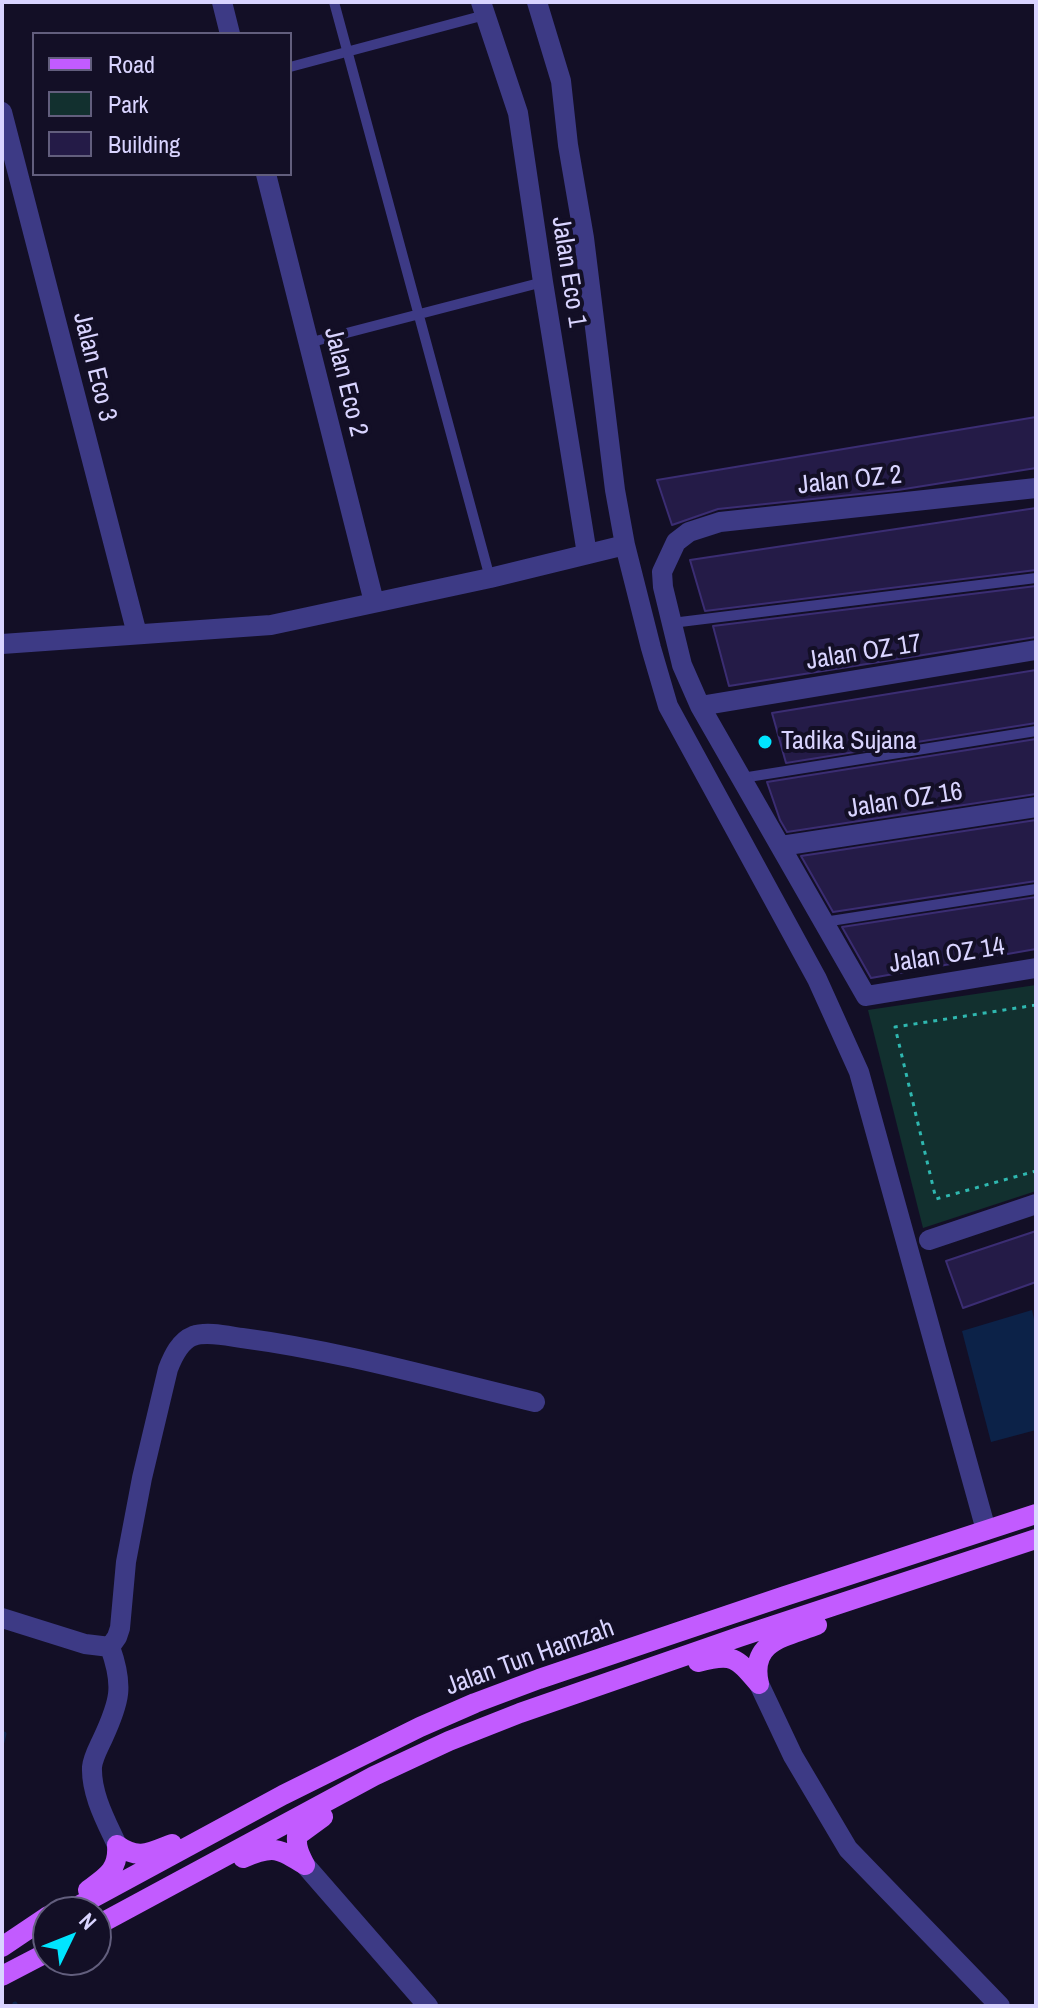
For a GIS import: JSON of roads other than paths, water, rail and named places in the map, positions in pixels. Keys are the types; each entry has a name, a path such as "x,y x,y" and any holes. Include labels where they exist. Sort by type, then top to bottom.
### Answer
{"main road":[{"name":"Jalan Tun Hamzah","path":"97,1896 283,1795 475,1703 1036,1514"},
{"name":"Jalan Tun Hamzah","path":"112,1917 374,1776 449,1741 739,1637 1036,1539"},
{"path":"759,1684 756,1671 758,1659 770,1644 968,1562"},
{"path":"562,1698 719,1657 731,1658 759,1684"},
{"path":"305,1865 296,1844 297,1836 303,1830 449,1741"},
{"path":"117,1845 138,1856 155,1851 283,1795"},
{"path":"78,1896 107,1876 118,1857 117,1845"},
{"path":"134,1905 262,1850 277,1850 305,1865"},
{"path":"2,1947 32,1929"},
{"path":"2,1976 32,1960"}],"street":[{"path":"222,2 230,32"},
{"path":"537,2 561,81 625,545 668,706 817,979 859,1072 986,1530"},
{"name":"Jalan Eco 1","path":"483,9 518,113 587,554"},
{"name":"Jalan Eco 3","path":"2,112 137,634"},
{"name":"Jalan Eco 2","path":"266,176 374,602"},
{"name":"Jalan OZ 2","path":"672,623 662,572 676,542 689,532 720,522 1036,488"},
{"path":"2,644 271,625 490,578 625,545"},
{"path":"672,623 682,665 700,706 824,922"},
{"name":"Jalan OZ 17","path":"700,706 1036,650"},
{"name":"Jalan OZ 16","path":"781,846 1036,807"},
{"name":"Jalan OZ 14","path":"824,922 866,996 1036,968"},
{"path":"929,1240 1036,1204"},
{"path":"110,1647 120,1628 126,1562 168,1369 181,1344 194,1336 212,1334 295,1345 535,1402"},
{"path":"2,1618 85,1644 110,1647"},
{"path":"110,1647 118,1667 120,1685 116,1711 92,1763 92,1783 117,1845"},
{"path":"759,1684 793,1756 848,1849 1000,2006"},
{"path":"305,1865 428,2006"}],"lane":[{"path":"334,2 490,578"},
{"path":"292,66 483,9"},
{"path":"308,343 543,282"},
{"path":"672,623 1036,578"},
{"path":"742,778 1036,731"},
{"path":"824,922 1036,889"}],"water":[{"path":"1032,1310 1036,1328 1036,1430 991,1442 962,1331"}],"waterway":[{"path":"2,1742 4,1734"}],"place":[{"name":"Tadika Sujana","path":"765,742"}]}
